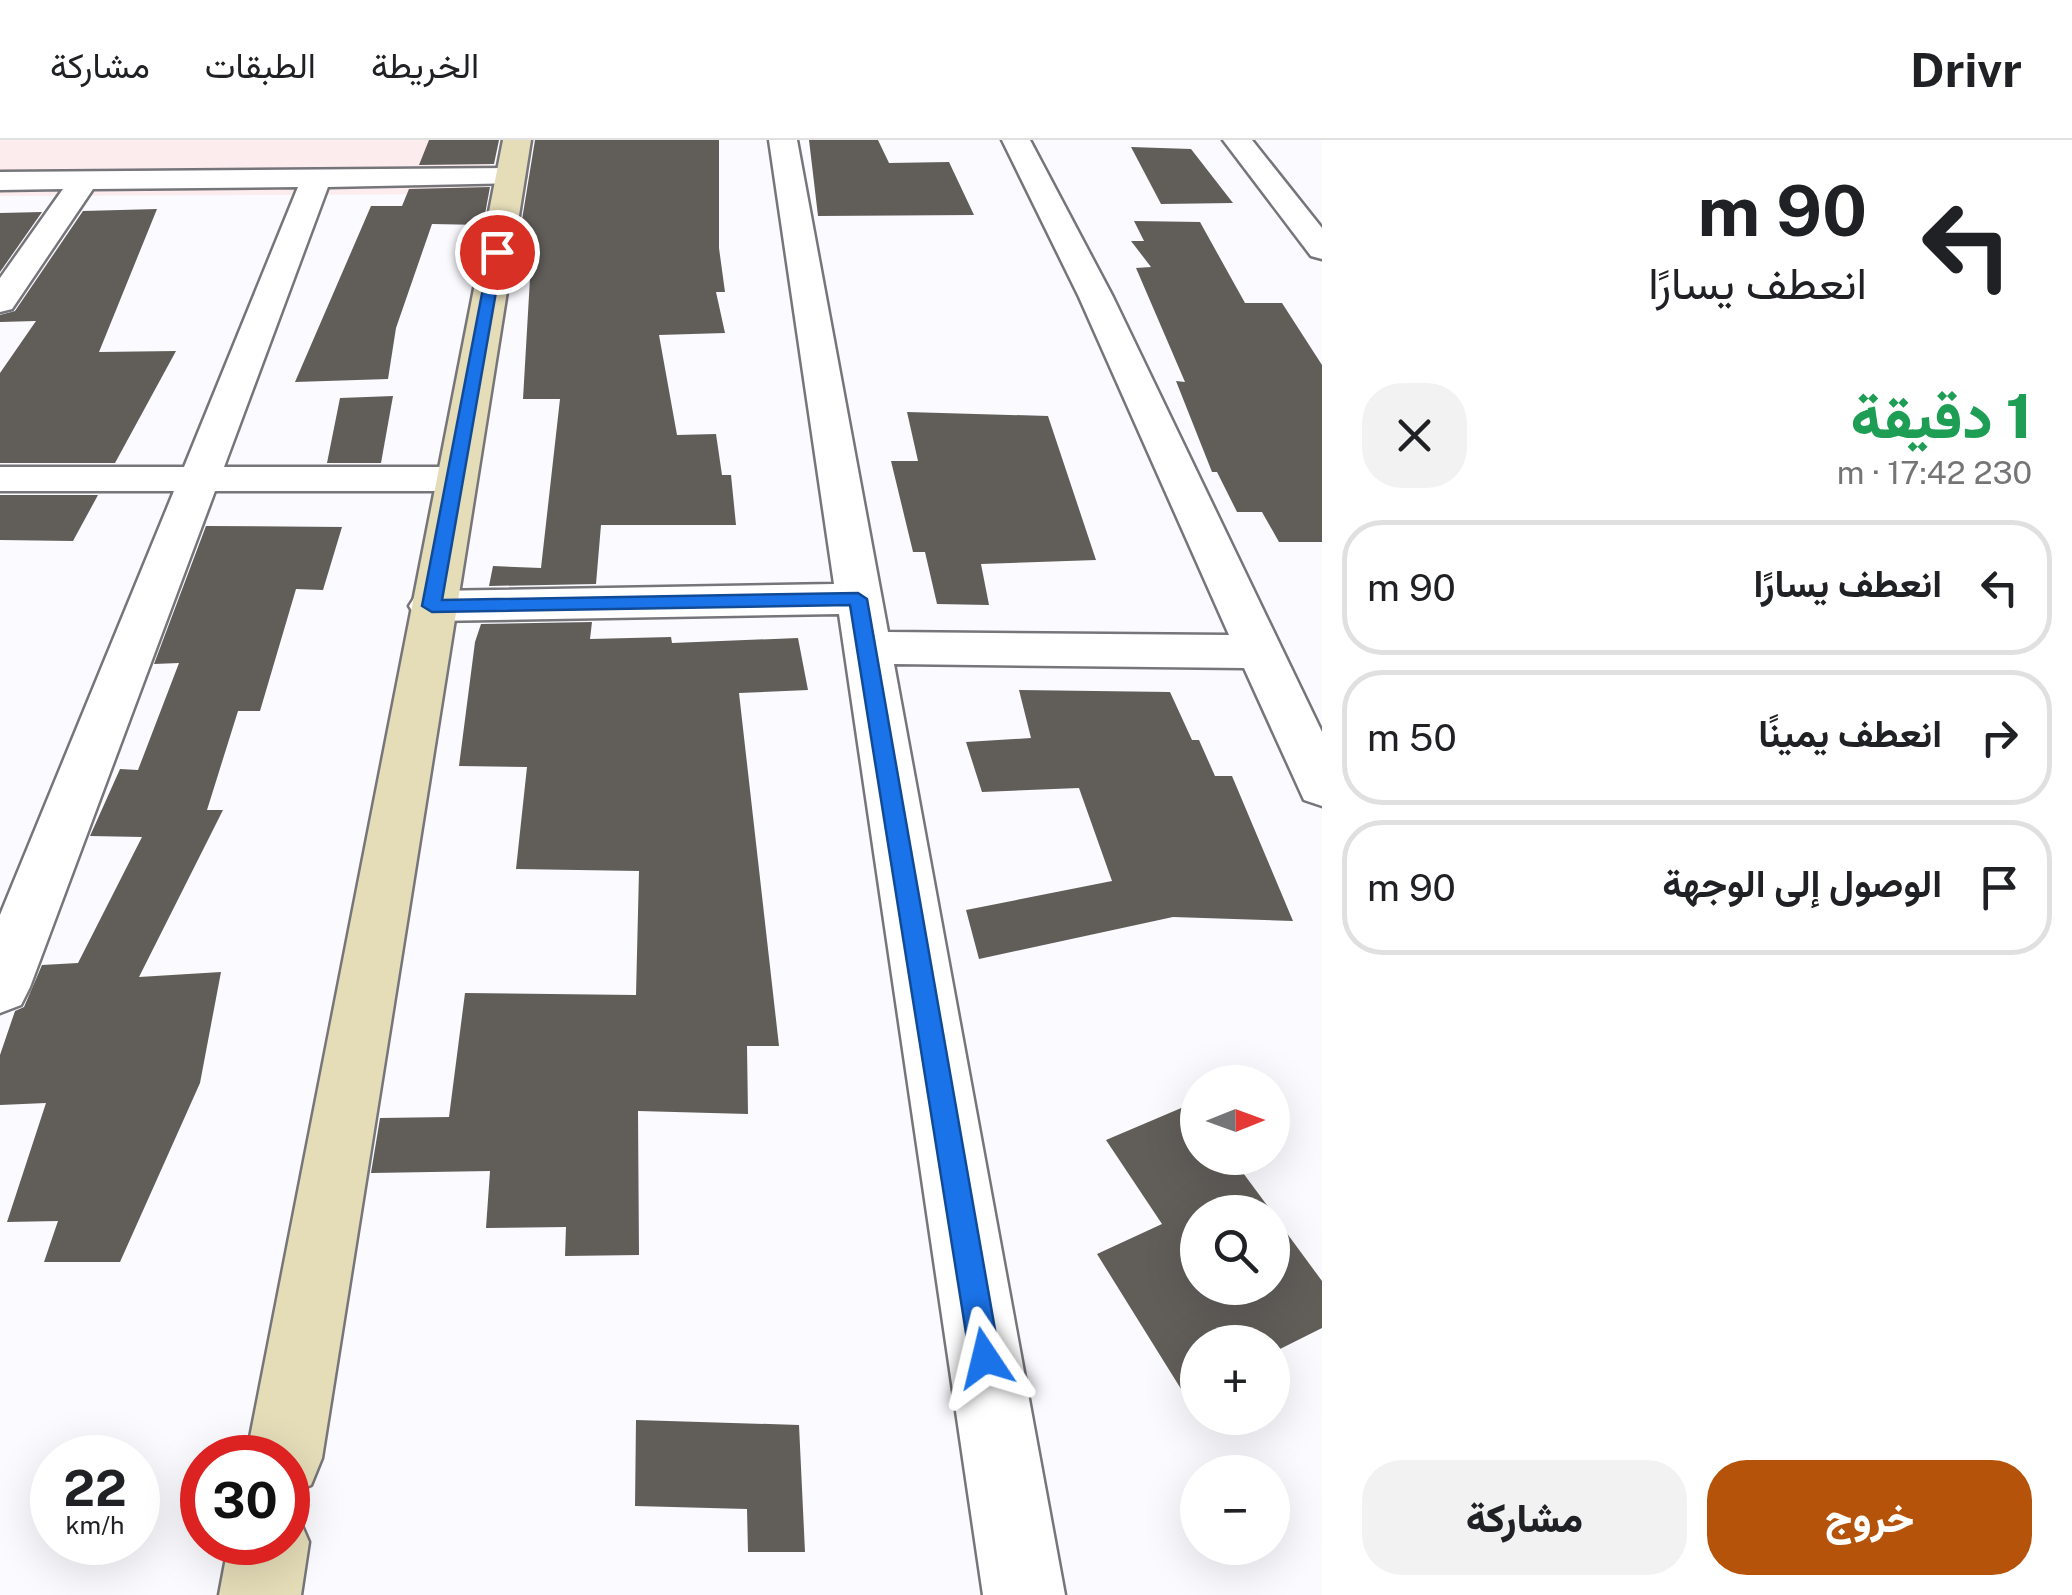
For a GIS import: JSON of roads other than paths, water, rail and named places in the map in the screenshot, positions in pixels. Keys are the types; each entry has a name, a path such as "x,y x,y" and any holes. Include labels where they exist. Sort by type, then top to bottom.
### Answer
{"street":[{"path":"783,140 1024,1595"},
{"path":"1016,140 1096,297 1322,786"},
{"path":"1237,140 1322,249"},
{"path":"0,181 316,180 513,158 288,1435"},
{"path":"0,987 316,180"},
{"path":"0,302 84,181"},
{"path":"0,479 456,479"},
{"path":"432,606 862,624 1258,652"},
{"path":"260,1595 266,1565"}]}
